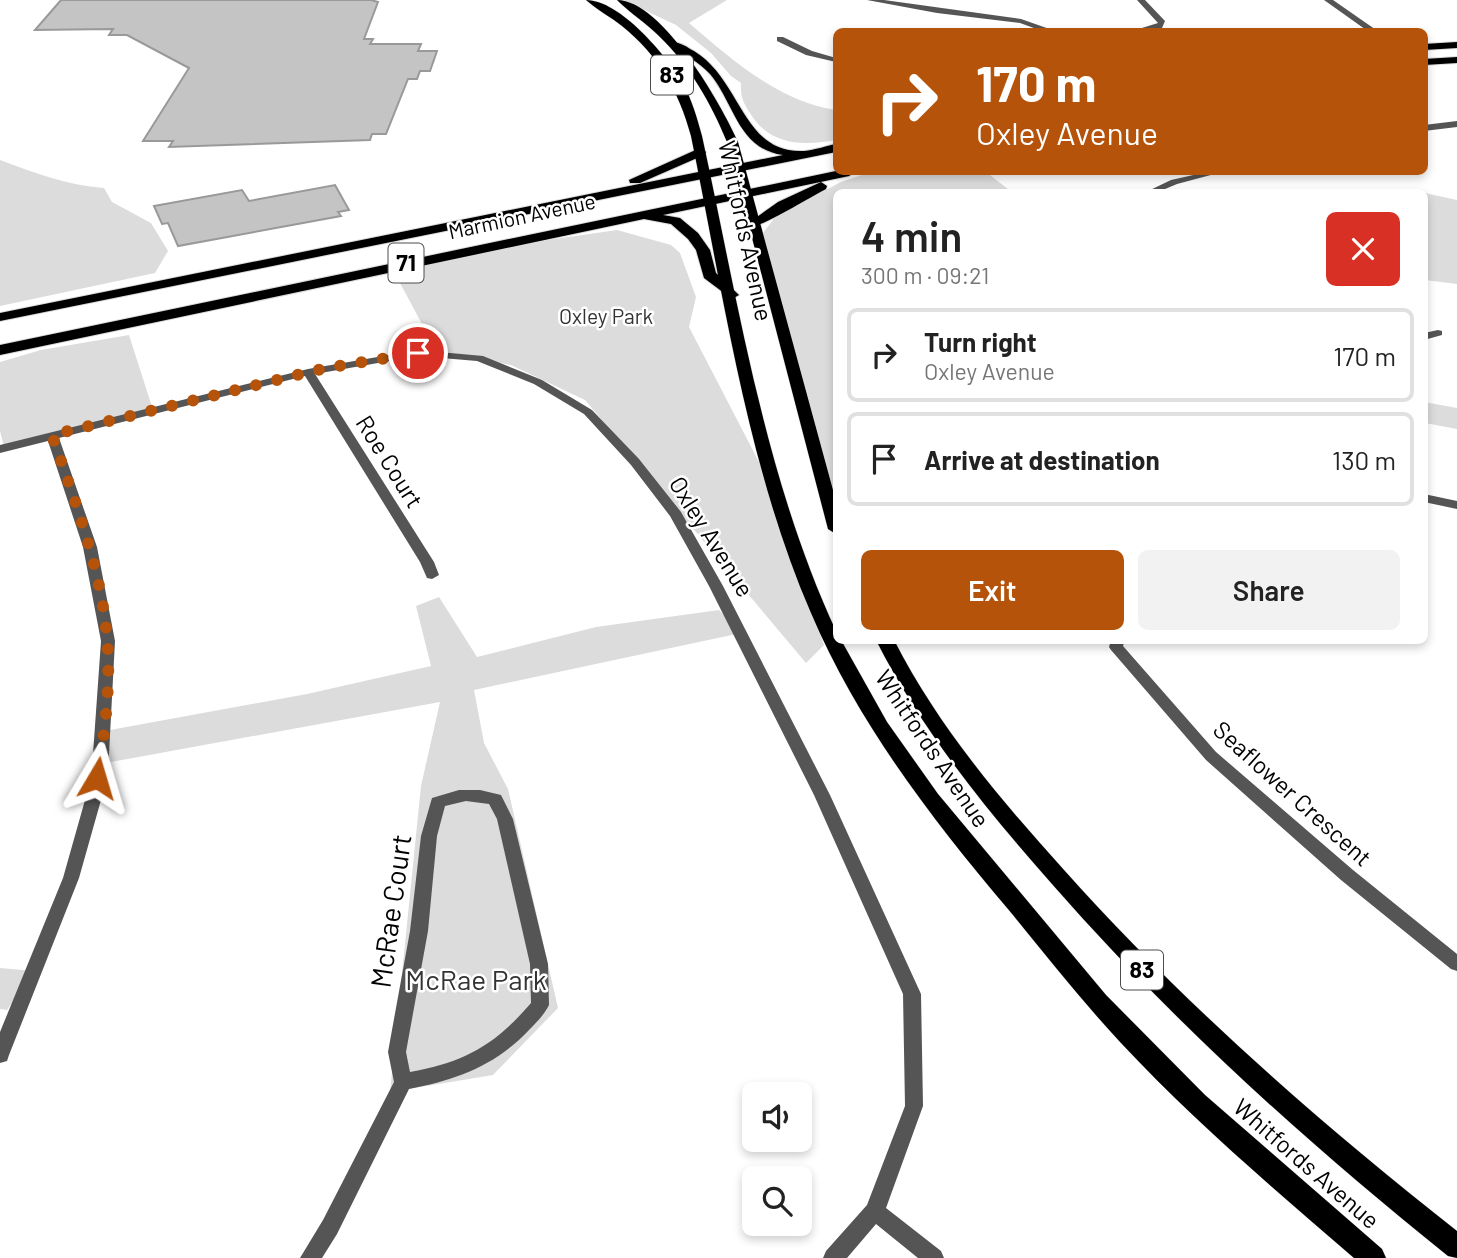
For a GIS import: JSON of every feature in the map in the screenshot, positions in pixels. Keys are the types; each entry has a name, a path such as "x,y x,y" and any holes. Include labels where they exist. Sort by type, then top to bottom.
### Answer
{"highway":[{"path":"674,44 706,63 716,74 750,134 772,149 811,153"},
{"path":"1428,47 1457,45"},
{"path":"1428,60 1453,60"},
{"name":"Marmion Avenue","path":"0,317 833,149"},
{"path":"386,240 439,219 624,184 700,152"},
{"name":"Marmion Avenue","path":"0,350 623,217 834,175"},
{"path":"754,224 803,194 847,175"},
{"path":"623,217 662,218 680,225 703,250 709,275 732,295"}],"main road":[{"name":"Whitfords Avenue","path":"591,0 624,22 667,67 688,105 781,508 820,615 833,640"},
{"name":"Whitfords Avenue","path":"622,0 653,23 674,44 713,97 741,169 833,518"},
{"name":"Whitfords Avenue","path":"835,644 860,692 937,809 1100,1004 1209,1113 1373,1258"},
{"name":"Whitfords Avenue","path":"887,644 926,714 992,800 1098,924 1179,1008 1276,1098 1457,1247"}],"street":[{"path":"871,0 1031,23 1044,28"},
{"path":"1141,0 1162,23 1150,28"},
{"path":"1315,0 1354,28"},
{"path":"1328,0 1369,28"},
{"path":"780,39 808,53 833,59"},
{"path":"1428,128 1457,124"},
{"path":"1157,189 1174,181 1203,175"},
{"path":"1428,336 1438,333"},
{"name":"Oxley Avenue","path":"0,449 308,372 418,353 479,358 538,382 588,412 635,462 676,515 734,618 816,782 912,994 914,1106 875,1211 833,1258"},
{"name":"Roe Court","path":"308,372 427,562 432,575"},
{"path":"0,1055 71,878 95,793 101,754 107,641 102,602 90,547 52,435"},
{"path":"1428,499 1457,505"},
{"name":"Seaflower Crescent","path":"1117,644 1116,647 1211,756 1347,875 1457,964"},
{"name":"McRae Court","path":"473,793 495,799 505,819 539,964 540,1005 516,1033 482,1058 462,1068 403,1082 397,1052 419,932 429,836 438,802 473,793"},
{"path":"310,1258 330,1227 403,1082"},
{"path":"875,1211 934,1258"}],"green space":[{"path":"623,0 727,0 689,23 757,77 795,98 833,109 833,140 799,143 777,138 767,132 746,106 741,83 731,76 711,53 676,25"},
{"path":"0,160 64,181 104,188 112,202 151,223 168,251 155,273 0,306"},
{"path":"862,175 990,175 1008,189 833,189 833,533 818,442 763,233 776,216 841,182"},
{"path":"1428,194 1457,200 1457,284 1428,280"},
{"name":"Oxley Park","path":"617,230 671,245 680,253 696,297 689,327 760,464 824,645 806,663 585,400 511,365 436,350 393,270 513,245"},
{"path":"129,335 153,410 4,447 0,431 0,362 41,350"},
{"path":"1428,403 1457,408 1457,429 1428,424"},
{"name":"McRae Park","path":"439,597 477,657 596,627 719,610 741,633 474,690 484,743 508,789 558,1008 493,1075 390,1092 421,786 440,702 100,764 110,730 307,694 431,666 416,606"},
{"path":"0,968 34,971 7,1010 0,1009"}],"building":[{"path":"61,0 371,0 378,2 364,39 373,39 370,44 421,44 418,51 437,51 430,71 420,71 417,79 408,79 386,134 372,134 370,140 169,147 173,141 143,141 189,68 127,35 109,35 113,29 35,30"},
{"path":"335,185 349,210 338,212 341,216 178,246 168,223 162,224 154,206 242,190 249,201"}],"route":[{"path":"97,778 106,692 105,621 90,547 52,435 343,364 418,353"}]}
